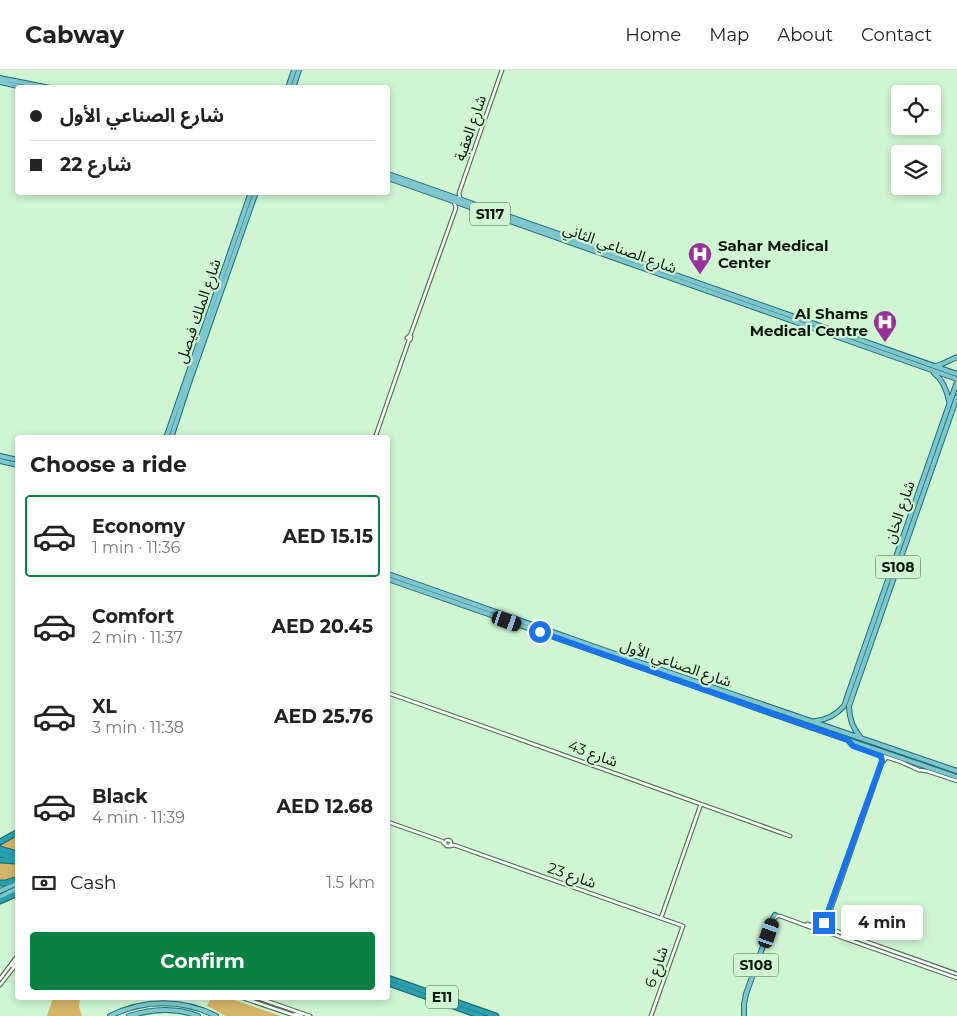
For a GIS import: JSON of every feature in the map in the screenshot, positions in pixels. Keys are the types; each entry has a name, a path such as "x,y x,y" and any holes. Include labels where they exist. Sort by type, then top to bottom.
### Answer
{"highway":[{"path":"0,842 15,834"},
{"path":"0,849 15,853"},
{"path":"0,854 15,859"},
{"path":"0,860 15,860"},
{"path":"0,883 15,882"},
{"path":"0,901 15,895"},
{"name":"E11","path":"390,978 405,982 496,1016"},
{"name":"E11","path":"390,984 481,1016"},
{"path":"407,996 415,993"},
{"path":"444,998 450,995"}],"main road":[{"path":"289,85 294,70"},
{"path":"294,85 299,70"},
{"path":"0,78 35,85"},
{"path":"0,82 15,85"},
{"name":"شارع الصناعي الثاني","path":"390,175 461,202 931,370 956,377"},
{"name":"شارع الصناعي الثاني","path":"390,179 453,199"},
{"name":"شارع الملك فيصل","path":"167,435 250,195"},
{"name":"شارع الملك فيصل","path":"172,435 255,195"},
{"name":"شارع الصناعي الثاني","path":"461,202 744,298 936,366 956,377"},
{"path":"936,366 957,358"},
{"path":"931,370 941,380 953,404"},
{"name":"شارع الخان","path":"953,404 956,377"},
{"name":"شارع الخان","path":"846,706 957,397"},
{"path":"0,456 15,459"},
{"path":"0,461 15,464"},
{"name":"شارع الصناعي الأول","path":"390,575 957,771"},
{"name":"شارع الصناعي الأول","path":"390,580 848,740 880,754 957,777"},
{"path":"811,721 829,718 846,706 852,726 863,740"},
{"path":"912,756 918,754"},
{"path":"940,762 946,768"},
{"path":"0,891 15,883"},
{"path":"0,897 15,890"},
{"name":"S108","path":"745,1016 748,994 774,917"},
{"path":"110,1016 133,1007 157,1003 177,1004 200,1009 216,1016"},
{"path":"122,1016 122,1013 131,1010 133,1007"},
{"path":"129,1016 150,1011 167,1010 187,1012 198,1016"}],"street":[{"name":"شارع العقبة","path":"459,193 502,70"},
{"path":"456,208 453,199 459,193"},
{"path":"376,435 409,340 407,337 410,336 456,208 461,202 459,193"},
{"name":"شارع 43","path":"390,694 790,836"},
{"path":"880,754 919,770 957,781"},
{"path":"822,926 882,761 880,754"},
{"path":"814,928 819,928 827,922 882,763 886,757"},
{"path":"661,918 701,804"},
{"name":"شارع 23","path":"390,823 442,841 449,841 454,846 683,926"},
{"path":"774,917 778,914 815,926 822,926 956,976"},
{"path":"774,917 780,916 956,976"},
{"name":"شارع 6","path":"651,1016 683,926"},
{"path":"0,985 14,966 12,965 15,960"},
{"path":"0,979 15,960"},
{"path":"249,1000 295,1016 296,1014 306,1016"},
{"path":"263,1000 306,1016"}],"shaded area":[{"path":"15,835 15,851 0,847 0,843"},
{"path":"0,862 15,863 15,879 0,882"},
{"path":"52,1000 80,1000 79,1007 82,1016 47,1016"},
{"path":"210,1000 234,1000 281,1016 226,1016 207,1006"}],"place":[{"name":"Sahar Medical Center","path":"700,275"},
{"name":"Al Shams Medical Centre","path":"885,343"}],"route":[{"path":"540,632 848,740 853,746 881,756 882,761 824,923"}]}
